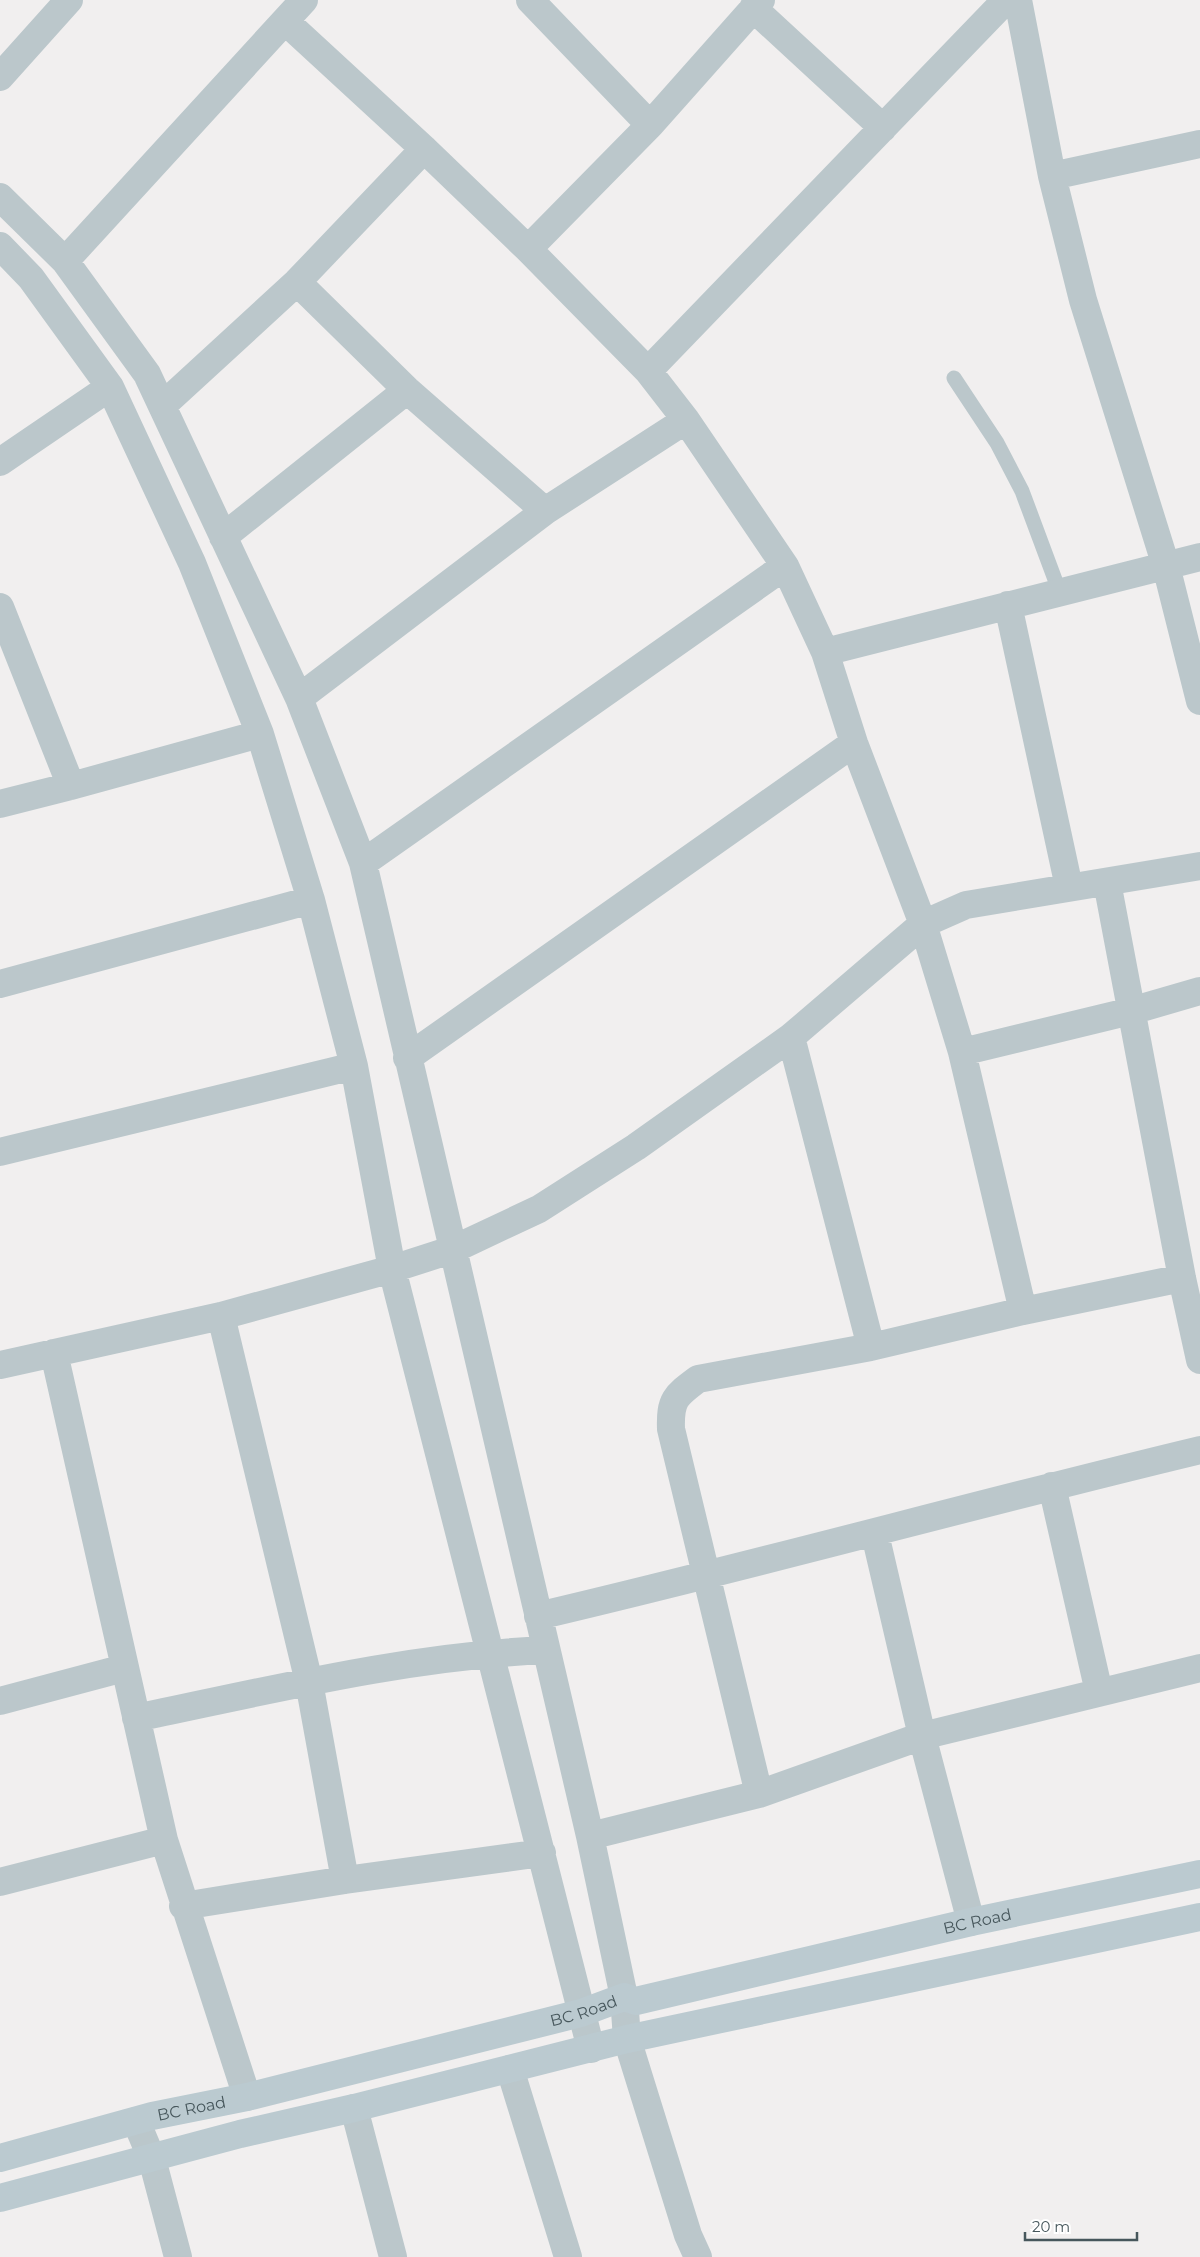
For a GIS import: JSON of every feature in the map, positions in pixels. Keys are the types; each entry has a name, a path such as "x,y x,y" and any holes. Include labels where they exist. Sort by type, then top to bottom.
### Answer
{"street":[{"path":"0,77 69,0"},
{"path":"65,261 304,0"},
{"path":"530,0 650,124"},
{"path":"648,371 1006,0"},
{"path":"1018,0 1052,176 1083,300 1166,566 1200,701"},
{"path":"528,249 650,124 757,4 882,128"},
{"path":"284,21 424,149 528,249 648,371 686,420 785,566 825,652 854,743 923,924 962,1052 1023,1311"},
{"path":"1052,176 1200,144"},
{"path":"162,406 297,282 424,149"},
{"path":"0,197 65,261 147,374 299,698 363,863 590,1836 624,1998 627,2039 688,2234 698,2257"},
{"path":"0,246 31,278 110,387 192,562 260,734 311,900 354,1066 392,1269 591,2049"},
{"path":"297,282 408,390 545,511"},
{"path":"0,462 110,387"},
{"path":"224,537 408,390"},
{"path":"299,698 545,511 686,420"},
{"path":"825,652 1200,557"},
{"path":"363,863 785,566"},
{"path":"1008,605 1069,887"},
{"path":"0,607 71,786"},
{"path":"0,804 260,734"},
{"path":"407,1058 854,743"},
{"path":"0,1365 221,1316 392,1269 454,1249 539,1209 636,1147 791,1037 923,924 966,905 1200,866"},
{"path":"1107,882 1182,1278 1200,1360"},
{"path":"0,984 311,900"},
{"path":"962,1052 1132,1011 1200,990"},
{"path":"791,1037 870,1347"},
{"path":"0,1152 354,1066"},
{"path":"760,1794 671,1429 670,1408 681,1391 698,1379 870,1347 1023,1311 1182,1278"},
{"path":"221,1316 309,1682 345,1880"},
{"path":"54,1353 164,1840 183,1906 247,2097"},
{"path":"538,1616 707,1577 1052,1486 1200,1450"},
{"path":"1052,1486 1099,1692"},
{"path":"875,1534 922,1736 971,1922"},
{"path":"136,1718 309,1682 491,1653 546,1650"},
{"path":"0,1701 124,1668"},
{"path":"590,1836 760,1794 922,1736 1200,1668"},
{"path":"0,1882 164,1840"},
{"path":"183,1906 345,1880 542,1854"},
{"name":"BC Road","path":"0,2158 136,2120 247,2097 581,2013 624,1998 636,2001 971,1922 1200,1874"},
{"path":"0,2198 240,2134 354,2108 627,2039 1200,1917"},
{"path":"510,2069 568,2257"},
{"path":"354,2108 393,2257"},
{"path":"136,2120 152,2159 178,2257"}],"lane":[{"path":"954,378 997,443 1022,491 1060,593"}]}
